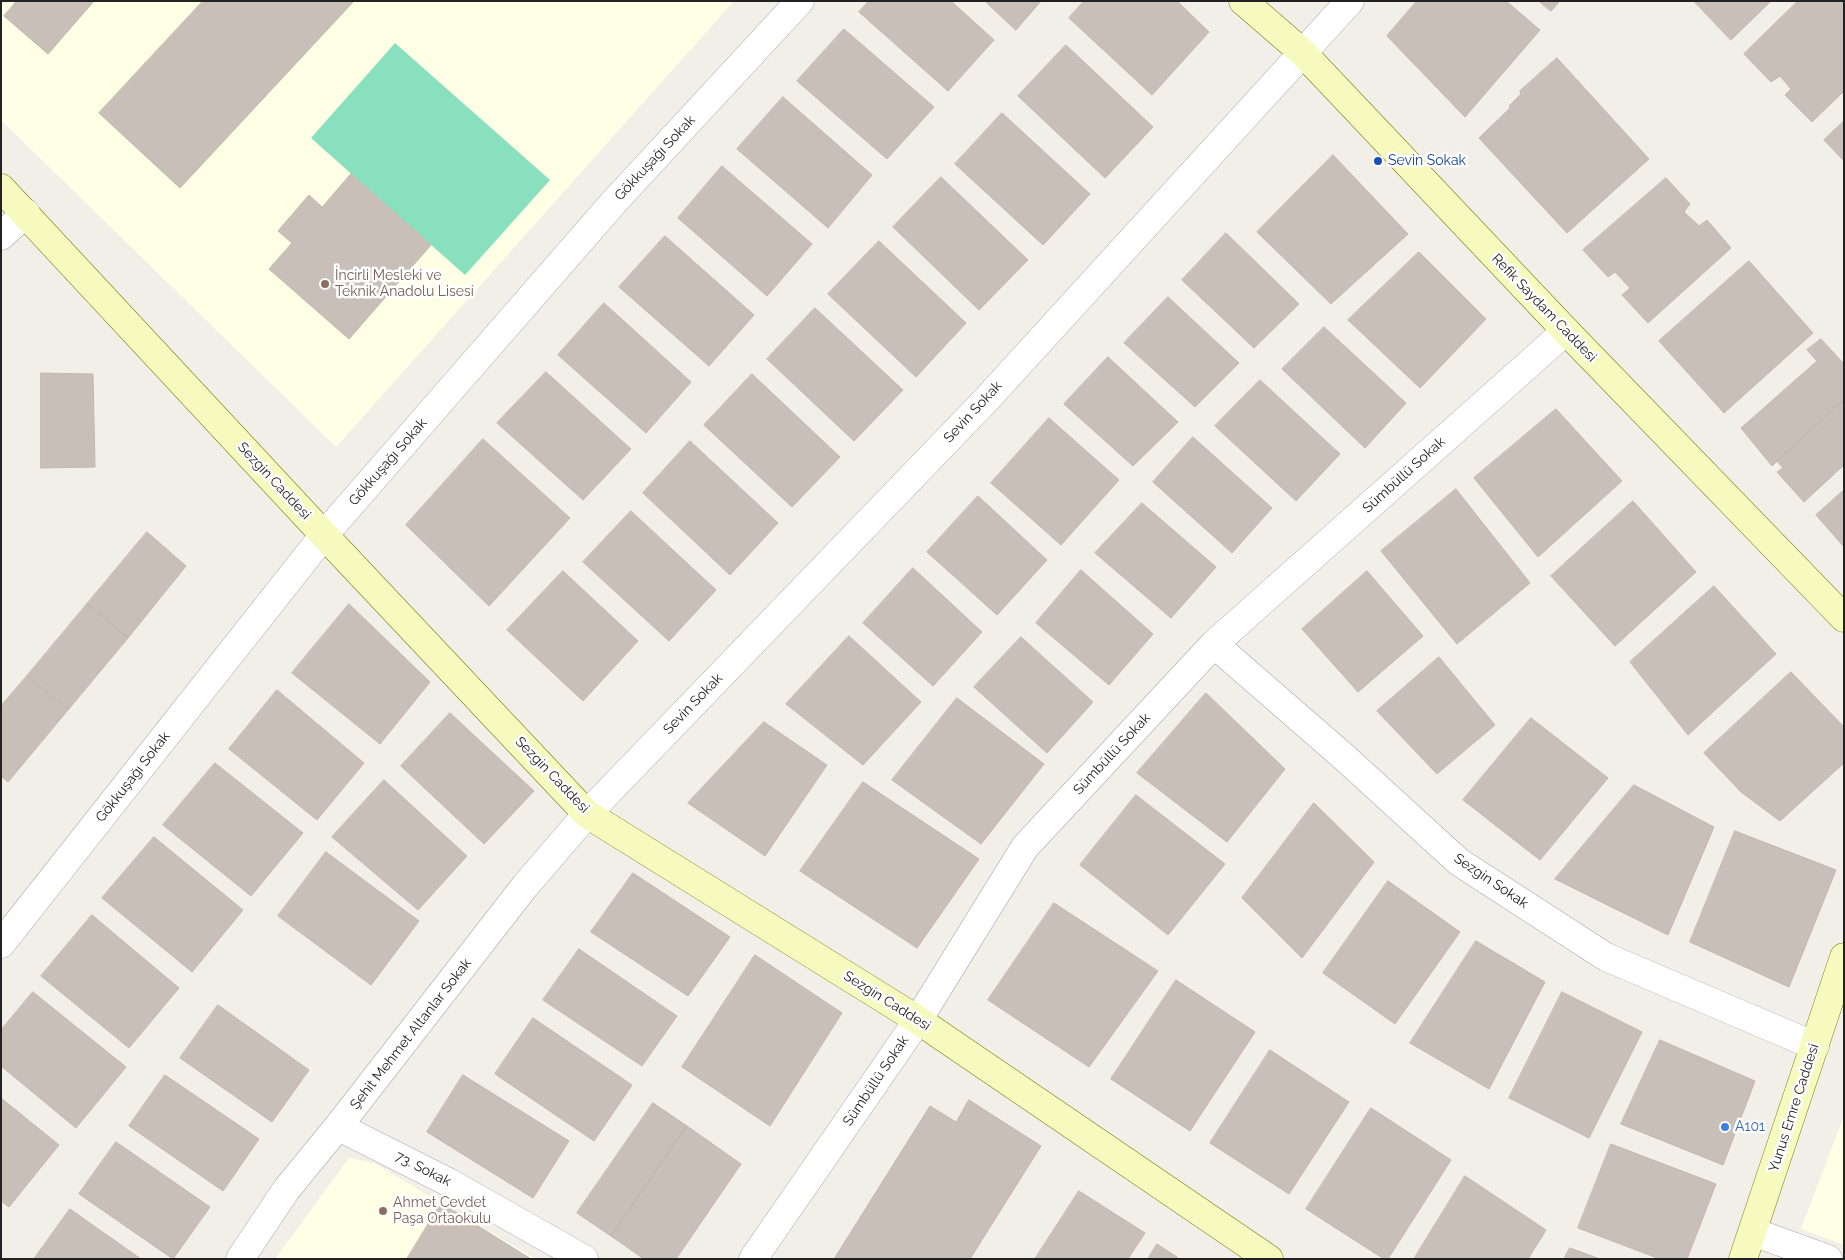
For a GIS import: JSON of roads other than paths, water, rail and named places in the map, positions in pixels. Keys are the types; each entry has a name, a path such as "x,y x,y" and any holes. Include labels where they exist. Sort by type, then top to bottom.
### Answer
{"street":[{"name":"Gökkuşağı Sokak","path":"1,944 324,535 614,202 800,1"},
{"name":"Refik Saydam Caddesi","path":"1243,1 1302,52 1566,331 1844,618"},
{"name":"Sevin Sokak","path":"587,814 986,400 1350,1"},
{"name":"Sezgin Caddesi","path":"1,188 587,814 918,1020 1269,1259"},
{"path":"1,236 26,213"},
{"name":"Sümbüllü Sokak","path":"753,1259 918,1020 1024,847 1214,644 1566,331"},
{"name":"Sezgin Sokak","path":"1214,644 1344,757 1458,862 1606,956 1815,1046"},
{"name":"Şehit Mehmet Altanlar Sokak","path":"240,1259 286,1190 340,1124 525,886 587,814"},
{"name":"Yunus Emre Caddesi","path":"1743,1259 1844,957"},
{"name":"73. Sokak","path":"340,1124 341,1128 450,1183 584,1259"},
{"path":"1753,1232 1828,1259"}],"place":[{"name":"Sevin Sokak","path":"1378,161"},
{"name":"İncirli Mesleki ve Teknik Anadolu Lisesi","path":"325,284"},
{"name":"A101","path":"1725,1127"},
{"name":"Ahmet Cevdet Paşa Ortaokulu","path":"383,1211"}]}
